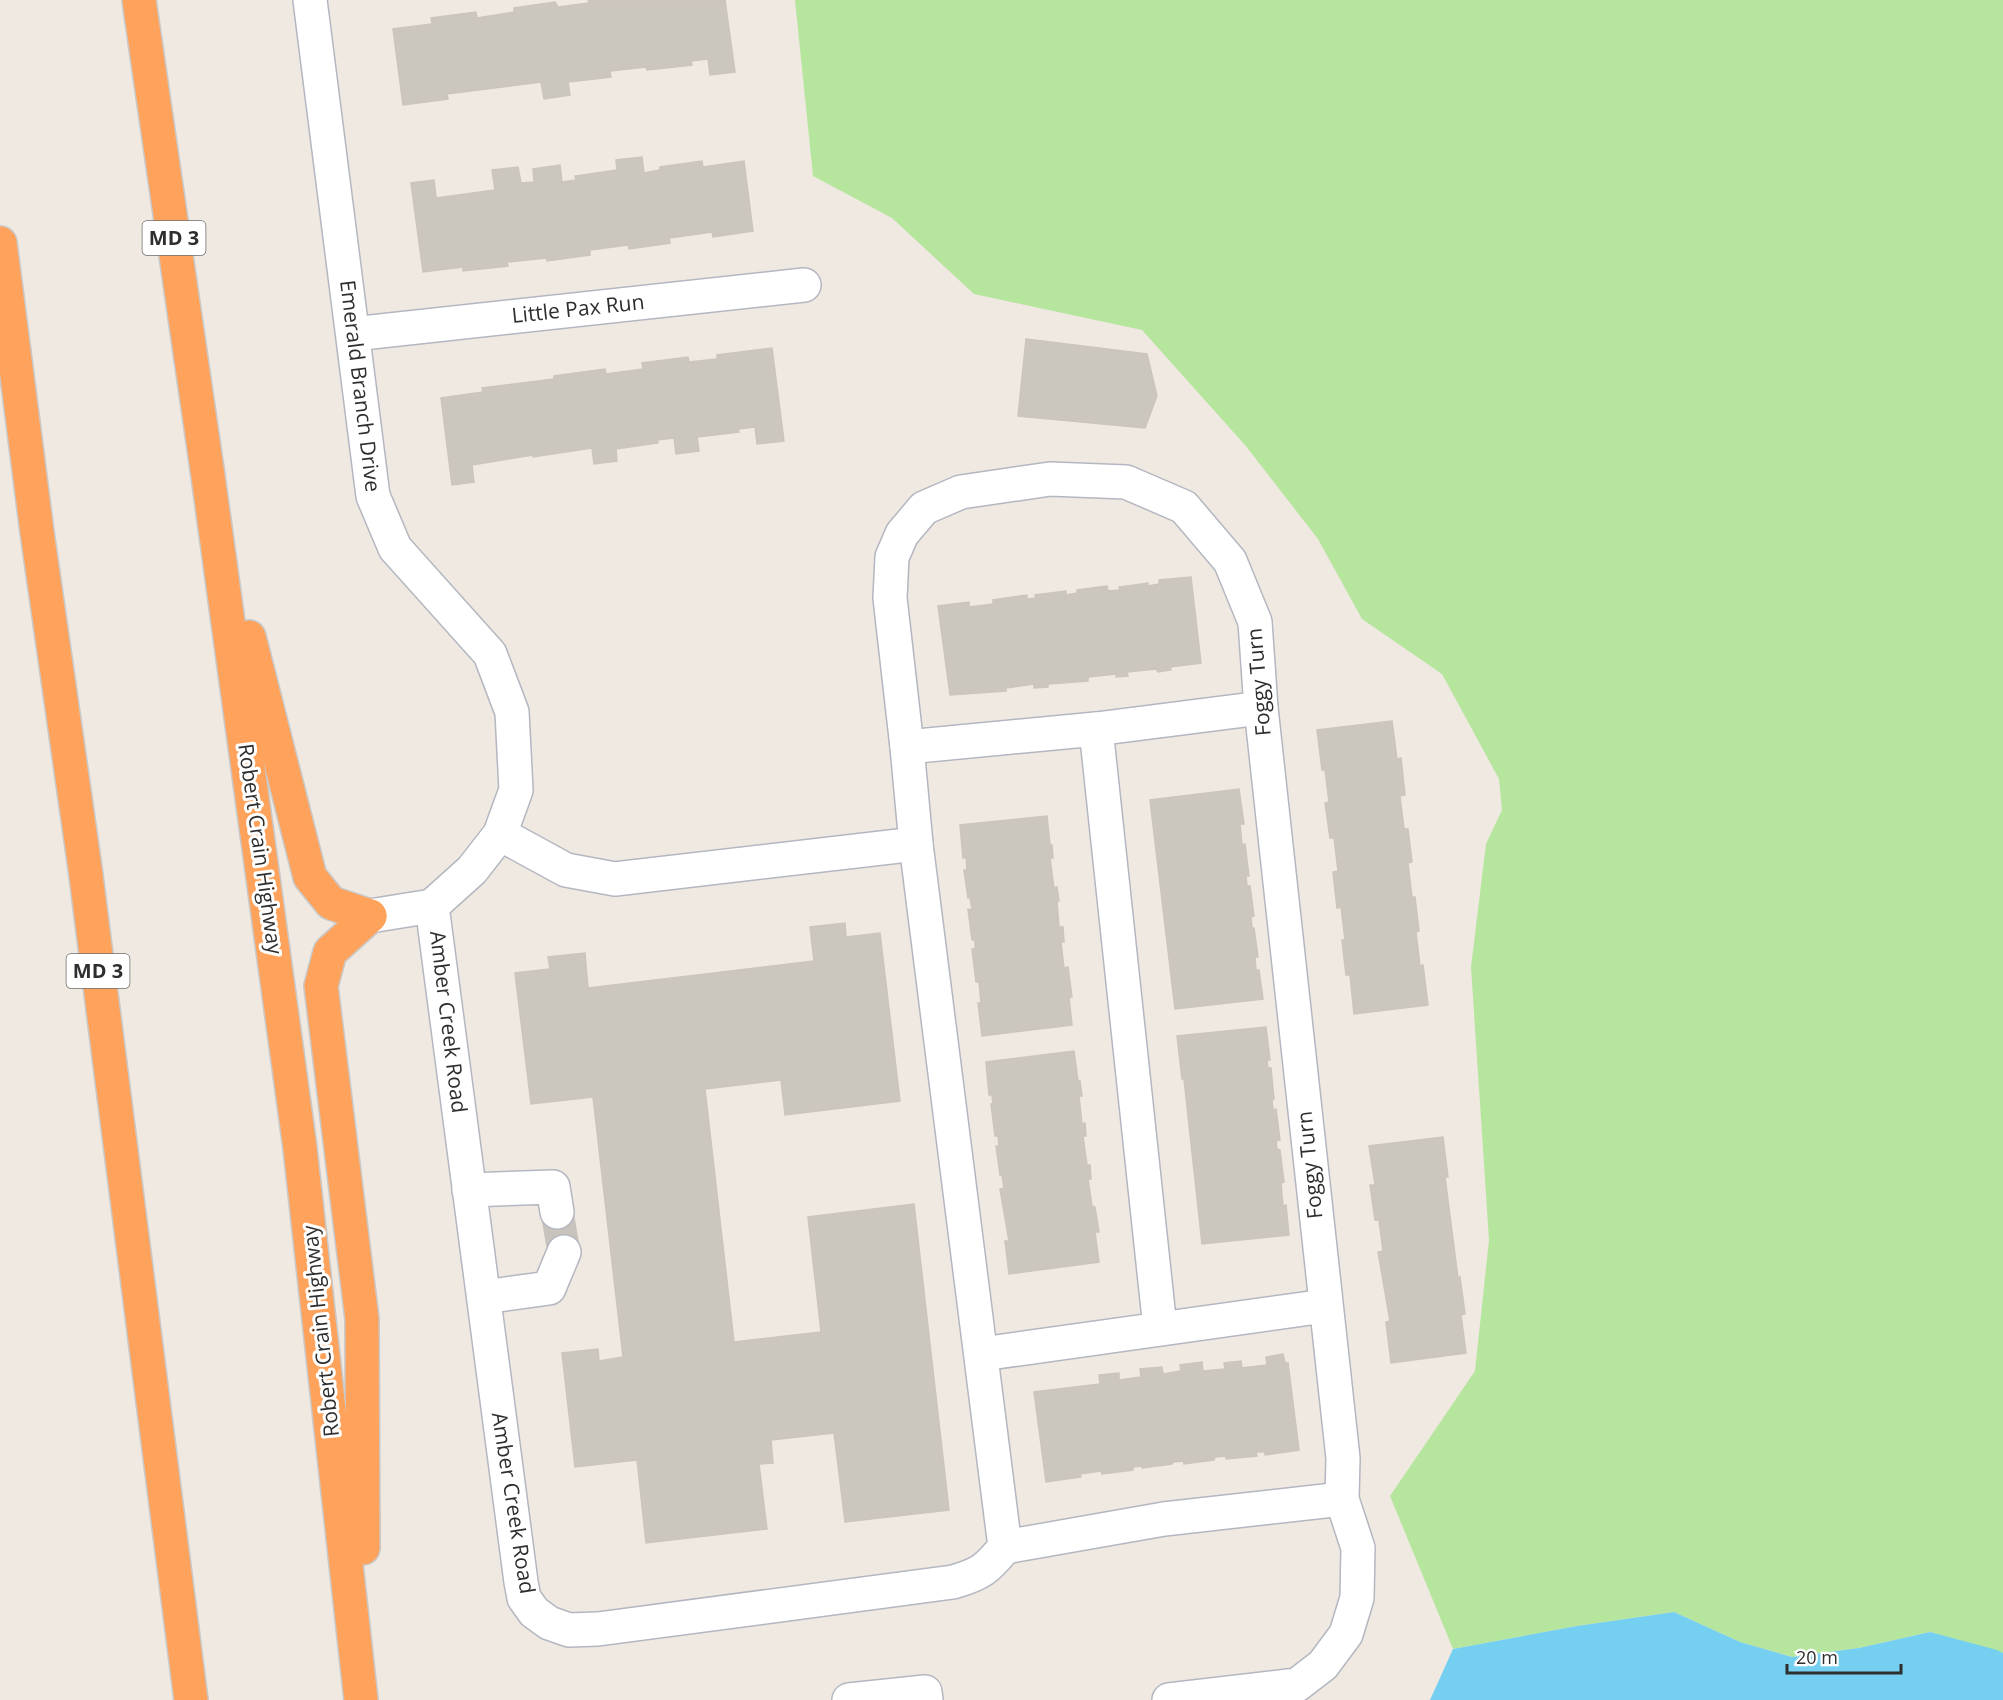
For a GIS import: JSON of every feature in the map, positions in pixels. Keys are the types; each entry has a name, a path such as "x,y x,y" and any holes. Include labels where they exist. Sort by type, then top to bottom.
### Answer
{"highway":[{"name":"Robert Crain Highway","path":"139,0 208,476 300,1148 362,1700"},
{"name":"MD 3","path":"0,243 37,532 85,868 191,1700"},
{"path":"208,476 310,877 332,903 370,916 330,952 321,986 362,1319 362,1700"}],"street":[{"name":"Emerald Branch Drive","path":"310,0 373,496 395,548 490,654 512,712 516,790 500,834 472,870 432,906"},
{"name":"Little Pax Run","path":"353,334 804,285"},
{"name":"Foggy Turn","path":"1005,1546 916,844 890,598 892,557 902,534 924,508 961,492 1050,479 1126,482 1184,507 1230,561 1255,622 1261,708 1343,1458 1342,1499"},
{"path":"907,747 1096,729 1261,708"},
{"path":"1096,729 1160,1328"},
{"path":"500,834 566,870 615,879 916,844"},
{"path":"370,916 432,906"},
{"name":"Amber Creek Road","path":"432,906 524,1598 534,1612 549,1623 569,1630 598,1629 953,1581 969,1578 989,1567 1005,1546"},
{"path":"469,1190 553,1187 557,1212"},
{"path":"484,1297 549,1287 564,1252"},
{"path":"982,1354 1325,1306"},
{"path":"1005,1546 1164,1520 1342,1499 1358,1548 1357,1598 1346,1634 1323,1665 1298,1693 1169,1700"},
{"path":"849,1700 925,1692 926,1700"}],"green space":[{"path":"795,0 2003,0 2003,1653 1930,1632 1859,1648 1792,1657 1740,1642 1674,1612 1577,1626 1453,1649 1390,1496 1475,1371 1489,1240 1471,967 1486,844 1502,810 1499,779 1442,674 1362,619 1318,539 1245,445 1142,330 974,294 892,218 813,176"}],"water":[{"path":"1674,1612 1740,1642 1792,1657 1859,1648 1930,1632 2003,1653 2003,1700 1430,1700 1453,1649 1577,1626"}],"building":[{"path":"588,0 725,0 735,72 710,75 708,59 691,61 692,65 610,71 611,77 568,82 570,95 544,99 541,82 447,94 448,99 403,105 393,29 432,24 431,18 476,12 477,18 514,12 514,8 555,2 558,7 589,3"},
{"path":"642,157 644,173 660,170 660,167 702,161 703,167 744,161 753,231 713,237 712,232 669,238 670,243 629,249 628,245 590,250 590,255 547,261 547,258 507,262 508,266 463,271 463,267 423,272 411,183 434,180 436,198 495,190 492,170 518,167 521,183 534,182 533,169 560,165 562,182 576,180 575,176 617,170 616,160"},
{"path":"1026,339 1147,354 1157,396 1145,428 1018,416"},
{"path":"772,348 784,441 757,444 755,427 738,429 739,432 697,437 699,451 676,454 674,438 657,440 658,443 616,449 617,461 594,464 592,448 533,457 533,455 472,465 474,482 452,485 441,398 483,392 482,388 554,379 554,376 605,369 606,374 643,369 642,363 688,357 689,362 717,359 717,355"},
{"path":"1191,577 1201,663 1170,667 1171,670 1158,672 1156,669 1127,672 1128,676 1116,677 1116,674 1088,677 1088,681 1048,684 1048,687 1034,688 1034,684 1006,688 1006,691 950,695 938,606 969,602 969,607 993,604 993,600 1027,595 1027,599 1036,598 1035,595 1066,591 1066,595 1077,593 1077,590 1107,586 1108,591 1120,590 1119,587 1148,583 1148,586 1159,584 1159,580"},
{"path":"1392,721 1397,759 1401,758 1405,795 1400,796 1404,829 1408,829 1412,862 1408,863 1419,931 1416,932 1420,966 1423,965 1428,1005 1354,1014 1350,975 1346,975 1341,907 1337,908 1333,872 1338,871 1334,838 1330,838 1325,803 1329,802 1317,730"},
{"path":"1239,789 1244,824 1240,824 1242,845 1245,844 1249,876 1246,876 1247,886 1250,886 1254,916 1251,917 1252,928 1254,928 1258,957 1255,957 1256,970 1259,970 1263,999 1175,1009 1150,800"},
{"path":"1047,816 1050,845 1052,845 1053,858 1050,858 1054,888 1057,887 1059,901 1057,901 1059,927 1063,927 1064,942 1061,942 1064,968 1068,967 1072,997 1069,997 1072,1025 982,1036 978,1003 981,1003 979,982 976,982 972,949 975,949 975,940 972,940 968,909 972,910 964,870 967,870 966,857 963,858 960,825"},
{"path":"845,923 846,937 880,933 900,1101 785,1115 781,1080 705,1089 734,1342 821,1332 808,1217 914,1204 949,1510 845,1522 834,1433 771,1440 773,1463 759,1464 767,1529 646,1543 637,1460 575,1467 562,1353 598,1349 599,1361 623,1357 593,1097 531,1104 515,973 550,969 548,957 585,953 588,988 814,961 810,927"},
{"path":"1266,1027 1270,1060 1267,1060 1268,1068 1271,1068 1274,1099 1272,1100 1273,1110 1276,1109 1280,1140 1276,1141 1277,1149 1280,1150 1284,1182 1281,1183 1283,1206 1286,1205 1289,1235 1202,1244 1184,1079 1182,1079 1177,1036"},
{"path":"1074,1051 1082,1096 1079,1096 1082,1124 1085,1123 1086,1136 1083,1136 1087,1165 1090,1165 1091,1179 1088,1179 1099,1232 1095,1232 1099,1262 1009,1274 1005,1241 1009,1241 1000,1189 1004,1188 1002,1175 1000,1175 996,1146 999,1146 998,1136 995,1136 992,1095 989,1095 986,1062"},
{"path":"1443,1137 1448,1177 1445,1177 1465,1314 1461,1315 1466,1353 1391,1363 1386,1322 1390,1321 1378,1252 1383,1251 1379,1220 1375,1220 1370,1185 1375,1185 1369,1146"},
{"path":"1283,1354 1285,1363 1288,1363 1299,1450 1265,1455 1265,1452 1256,1452 1257,1456 1226,1459 1226,1456 1215,1457 1214,1460 1184,1464 1184,1461 1173,1462 1172,1464 1133,1467 1133,1470 1102,1474 1101,1471 1080,1474 1081,1477 1046,1482 1034,1392 1100,1384 1099,1375 1119,1373 1119,1380 1141,1377 1140,1369 1162,1367 1163,1374 1181,1371 1180,1365 1202,1362 1203,1371 1225,1369 1224,1363 1241,1361 1242,1368 1267,1365 1266,1357"}],"tunnel":[{"path":"557,1212 564,1252"}]}
